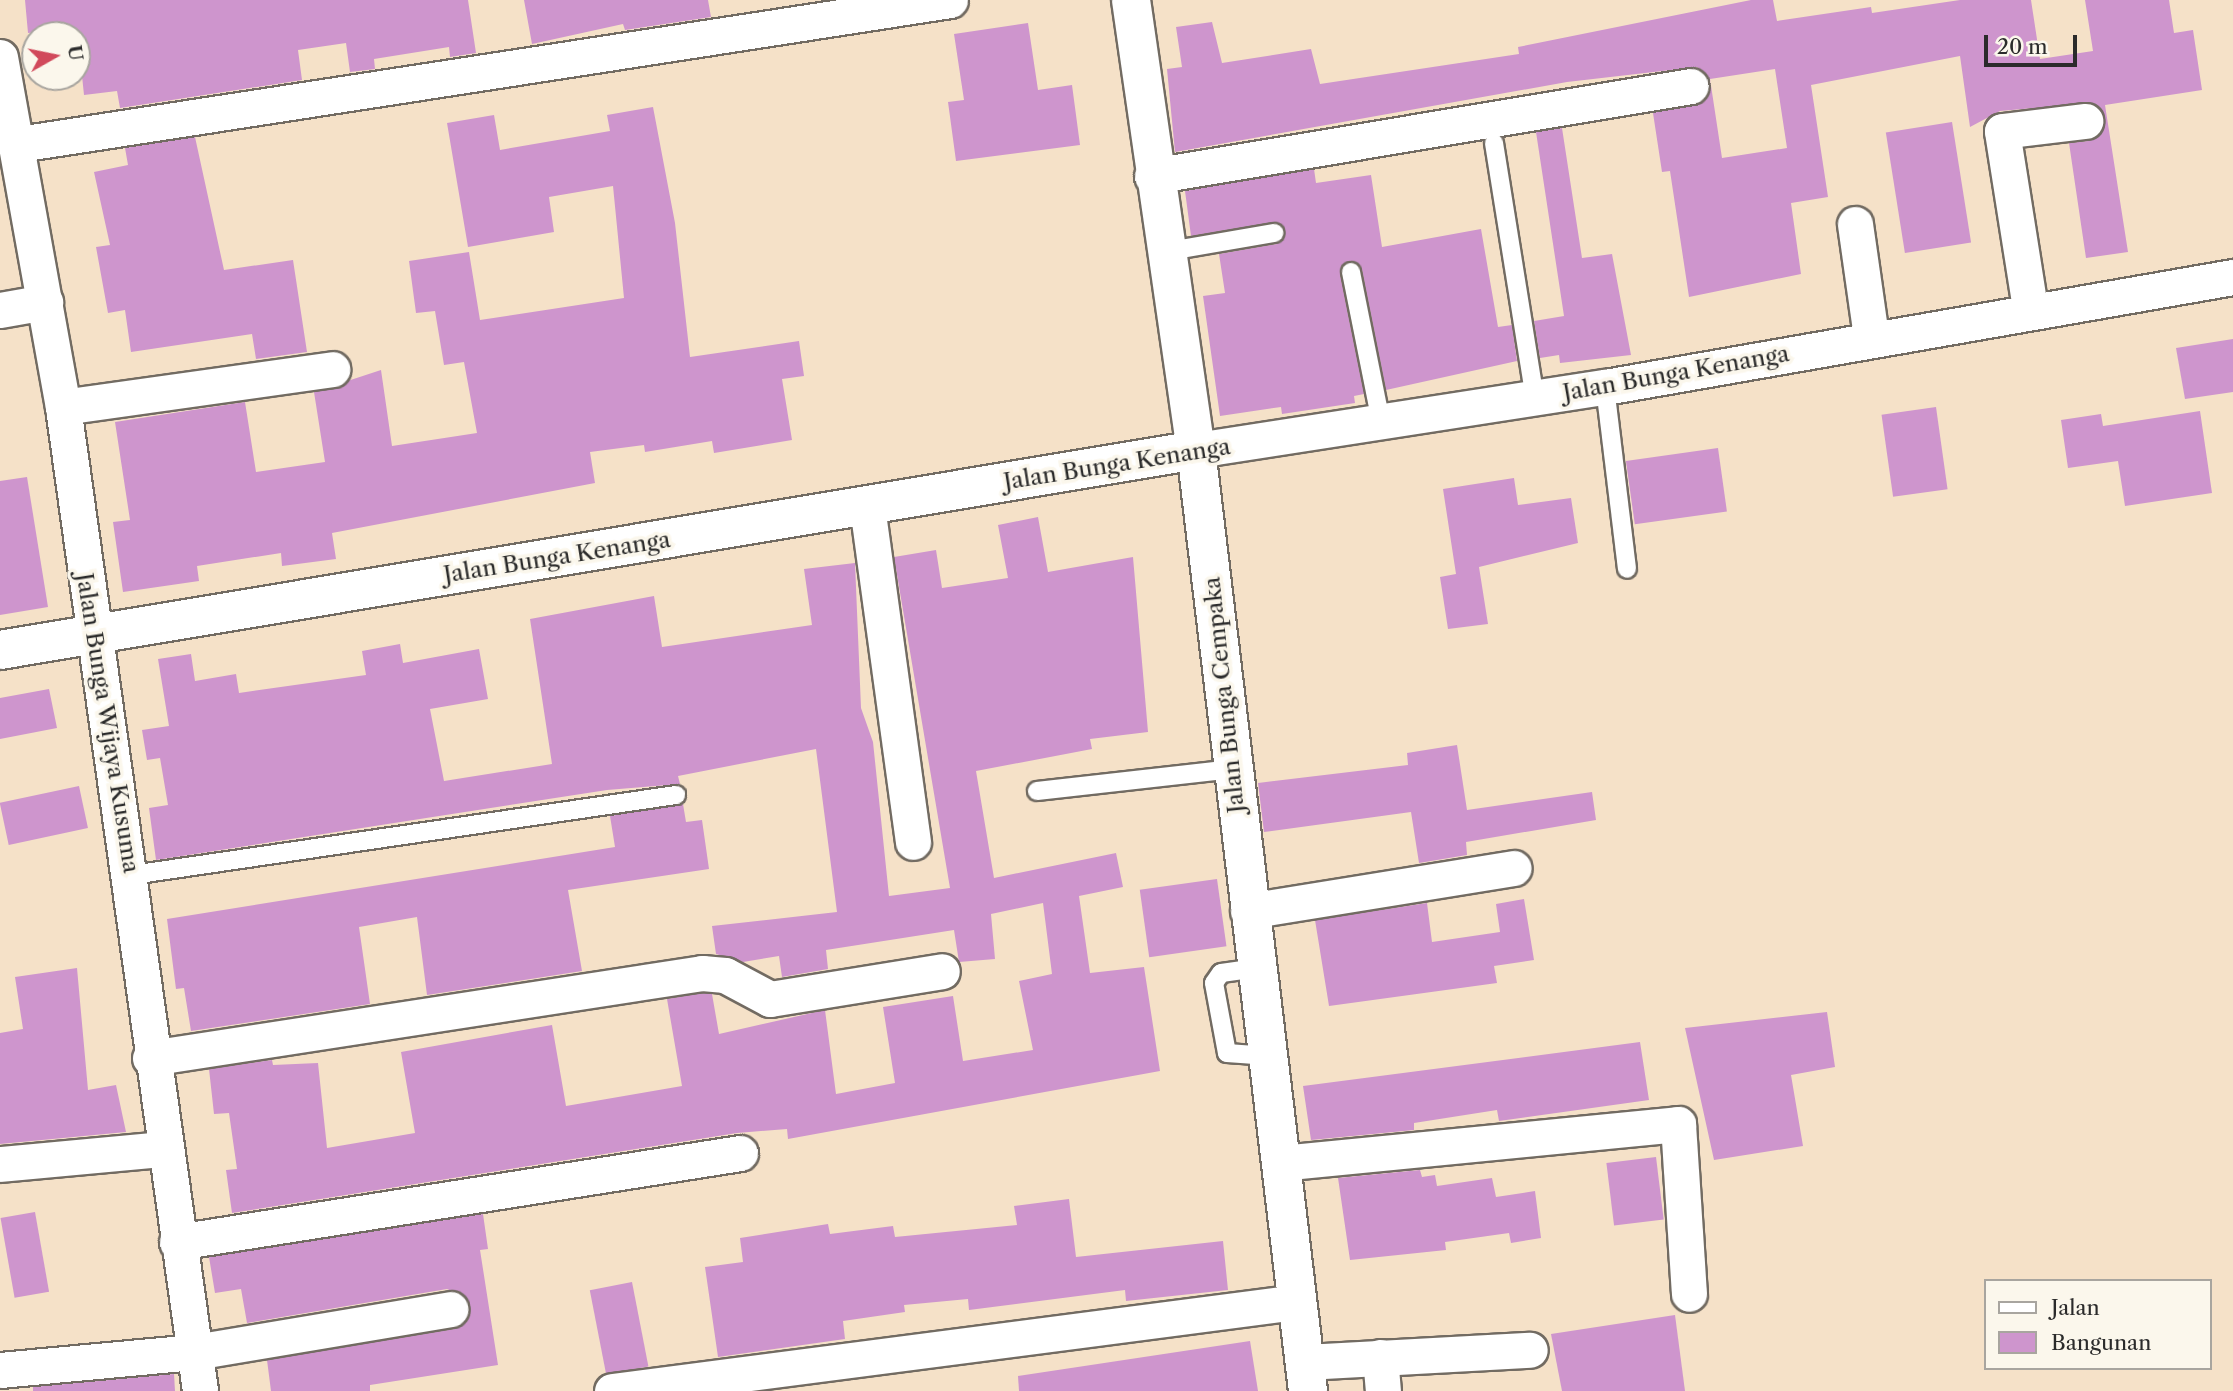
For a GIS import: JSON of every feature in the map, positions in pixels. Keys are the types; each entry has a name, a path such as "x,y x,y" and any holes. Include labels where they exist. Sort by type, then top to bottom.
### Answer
{"street":[{"path":"19,144 950,0"},
{"name":"Jalan Bunga Cempaka","path":"1131,0 1152,176 1196,450 1248,911 1269,1056 1306,1377"},
{"name":"Jalan Bunga Wijaya Kusuma","path":"0,57 19,144 14,192 45,302 63,407 93,635 132,875 162,1149 200,1391"},
{"path":"1152,176 1691,86"},
{"path":"2030,308 2002,131 2085,121"},
{"path":"1855,224 1871,337"},
{"name":"Jalan Bunga Kenanga","path":"0,650 1196,450 1535,399 2030,308 2233,277"},
{"path":"0,310 45,302"},
{"path":"63,407 332,369"},
{"path":"867,506 913,842"},
{"path":"1248,911 1514,868"},
{"path":"150,1058 702,973 725,975 770,999 943,971"},
{"path":"1281,1163 1678,1124 1689,1294"},
{"path":"0,1164 162,1149"},
{"path":"177,1242 740,1153"},
{"path":"612,1391 1296,1303"},
{"path":"0,1370 194,1352 450,1309"},
{"path":"1306,1377 1382,1374 1530,1350"}],"lane":[{"path":"1494,143 1535,399"},
{"path":"1163,252 1274,233"},
{"path":"1351,272 1381,422"},
{"path":"1605,387 1627,569"},
{"path":"1037,791 1233,769"},
{"path":"132,875 676,796"}],"building":[{"path":"25,0 468,0 476,53 450,57 449,47 374,59 375,69 350,72 346,43 298,50 302,80 120,108 117,91 84,95 84,91 91,91 91,21 27,21"},
{"path":"524,0 708,0 711,17 625,30 623,24 532,44"},
{"path":"1751,0 1773,0 1777,21 1871,7 1872,13 1960,0 2031,0 2040,59 2093,51 2085,0 2169,0 2174,33 2193,30 2202,90 2105,105 2128,252 2086,258 2069,143 2088,141 2103,130 2105,118 2093,103 2000,111 1970,127 1960,56 1811,85 1828,197 1791,203 1801,274 1689,297 1670,171 1662,172 1653,113 1704,101 1711,83 1722,158 1787,148 1775,69 1710,81 1697,67 1567,82 1175,152 1167,69 1182,67 1176,27 1212,22 1222,63 1311,49 1320,84 1519,54 1518,47"},
{"path":"1028,23 1038,90 1072,85 1080,145 956,161 948,102 964,100 954,34"},
{"path":"653,107 675,223 690,357 799,341 804,376 782,379 792,440 714,453 712,441 645,452 644,445 590,452 595,483 332,533 336,559 282,566 281,553 197,566 199,581 123,592 113,522 130,520 115,422 245,402 256,472 325,462 314,392 381,370 392,446 477,433 464,362 444,365 435,311 416,313 409,261 469,252 480,320 624,298 613,186 549,197 554,232 468,247 447,123 494,115 500,150 610,131 607,115"},
{"path":"1952,122 1971,242 1905,253 1886,132"},
{"path":"1562,128 1582,258 1612,254 1631,355 1560,363 1559,355 1540,358 1534,321 1564,316 1536,132"},
{"path":"195,137 224,270 293,260 307,352 256,359 252,334 131,352 125,310 108,313 96,247 110,245 94,172 128,165 125,148"},
{"path":"1314,169 1316,183 1371,175 1382,247 1481,229 1498,327 1512,325 1517,361 1386,390 1362,270 1349,261 1340,274 1364,394 1354,396 1355,403 1282,414 1281,407 1220,416 1203,296 1225,293 1219,254 1277,244 1285,232 1273,222 1191,236 1185,191"},
{"path":"2233,339 2233,392 2185,399 2176,348"},
{"path":"1936,407 1948,489 1893,497 1882,415"},
{"path":"2200,411 2212,493 2125,506 2118,461 2068,468 2061,420 2101,414 2103,426"},
{"path":"1718,448 1727,511 1635,524 1626,461"},
{"path":"27,477 48,607 0,615 0,481"},
{"path":"1514,478 1518,505 1571,498 1578,543 1479,567 1488,624 1448,629 1440,577 1456,574 1443,489"},
{"path":"1038,517 1048,572 1133,557 1148,732 1090,739 1092,749 976,771 994,878 1116,853 1123,887 1079,896 1090,973 1144,967 1160,1071 788,1139 787,1129 737,1133 232,1213 226,1170 237,1169 229,1113 214,1114 209,1069 272,1060 273,1065 318,1063 327,1148 415,1133 401,1052 552,1025 566,1106 682,1086 667,999 703,993 712,994 719,1034 825,1010 836,1094 895,1083 883,1007 953,996 963,1061 1033,1050 1019,981 1052,974 1043,903 991,914 995,959 959,962 954,930 826,950 828,969 782,977 779,956 743,962 716,954 712,926 837,912 816,749 678,776 680,784 607,790 156,860 149,808 168,805 160,758 147,760 142,730 169,726 158,659 191,654 195,681 236,674 239,693 366,675 362,651 400,644 403,663 479,649 488,699 430,709 444,781 552,764 530,619 654,596 662,647 812,625 804,569 855,563 861,708 873,742 889,896 950,888 894,557 936,550 942,588 1008,578 998,525"},
{"path":"49,689 57,728 0,739 0,698"},
{"path":"1457,745 1467,810 1592,792 1596,820 1466,842 1467,855 1419,863 1411,812 1264,832 1258,783 1408,765 1407,753"},
{"path":"79,786 88,828 9,845 0,803"},
{"path":"683,804 686,822 702,820 709,869 568,890 582,971 427,995 417,917 359,927 370,1004 191,1031 184,988 176,989 167,919 615,847 610,816"},
{"path":"1217,879 1226,946 1149,957 1140,890"},
{"path":"1524,899 1534,960 1494,966 1497,983 1329,1006 1315,920 1427,903 1432,942 1500,932 1496,904"},
{"path":"77,968 88,1090 116,1085 126,1132 0,1144 0,1033 23,1029 15,977"},
{"path":"1827,1012 1835,1067 1791,1075 1803,1146 1714,1160 1685,1028"},
{"path":"1640,1042 1649,1100 1499,1121 1497,1110 1414,1123 1414,1130 1311,1140 1303,1086"},
{"path":"1656,1157 1664,1220 1614,1226 1606,1163"},
{"path":"1420,1170 1422,1177 1435,1175 1437,1186 1492,1178 1496,1197 1535,1191 1541,1238 1511,1243 1509,1233 1445,1242 1446,1250 1350,1260 1338,1178"},
{"path":"1069,1199 1076,1257 1223,1241 1228,1290 1126,1301 1125,1290 969,1310 968,1299 904,1305 905,1312 843,1321 845,1339 718,1357 705,1267 743,1262 740,1238 828,1224 830,1234 893,1226 895,1237 1017,1225 1014,1206"},
{"path":"35,1212 49,1292 15,1298 1,1218"},
{"path":"483,1214 488,1249 480,1250 498,1365 370,1385 370,1391 271,1391 267,1360 454,1329 469,1317 466,1297 447,1289 247,1323 241,1289 215,1293 209,1257"},
{"path":"632,1282 648,1366 606,1375 590,1290"},
{"path":"1675,1315 1685,1391 1562,1391 1551,1334"},
{"path":"1250,1341 1258,1391 1019,1391 1018,1376"},
{"path":"174,1374 175,1391 33,1391 33,1387"}]}
